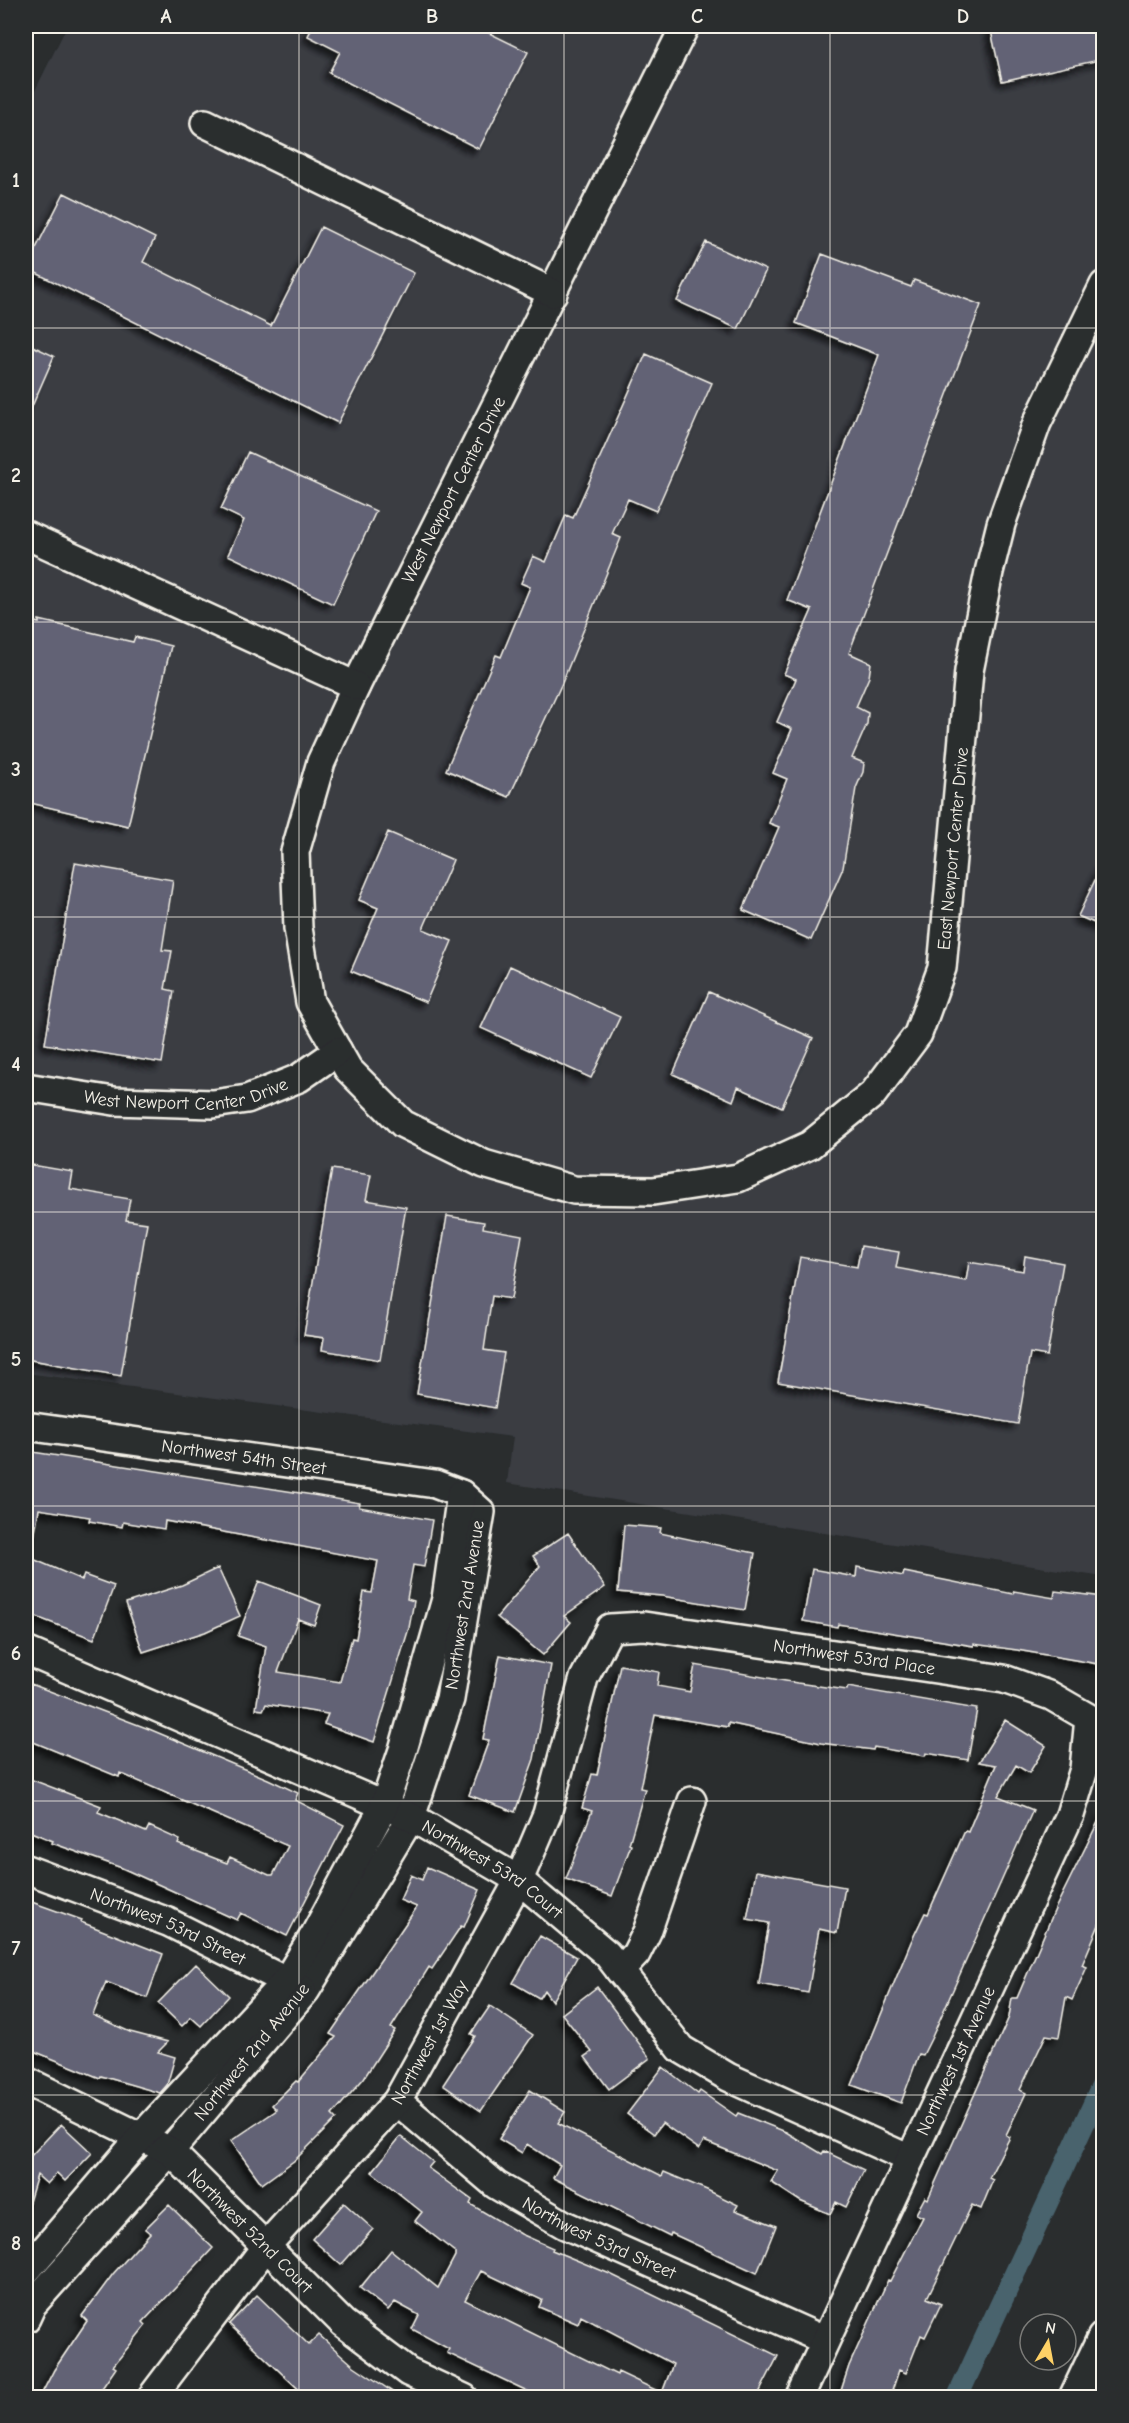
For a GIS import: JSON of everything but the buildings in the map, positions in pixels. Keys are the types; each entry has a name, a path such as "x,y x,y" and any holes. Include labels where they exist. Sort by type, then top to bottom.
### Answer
{"highway":[{"path":"1076,2397 1104,2339"}],"street":[{"name":"West Newport Center Drive","path":"574,1190 484,1164 403,1124 348,1069 310,1002 298,928 296,852 321,762 356,686 686,26"},
{"path":"206,123 553,293"},
{"name":"East Newport Center Drive","path":"574,1190 653,1191 738,1178 810,1145 873,1094 918,1034 942,968 969,671 993,553 1037,423 1101,295"},
{"path":"26,535 356,686"},
{"name":"West Newport Center Drive","path":"26,1087 114,1101 213,1104 247,1099 299,1078 338,1051"},
{"name":"Northwest 54th Street","path":"26,1426 435,1484 461,1494"},
{"name":"Northwest 2nd Avenue","path":"26,2271 141,2137 296,1986 384,1806 403,1750 446,1599 461,1494"},
{"name":"Northwest 2nd Avenue","path":"28,2309 170,2151 296,1986 411,1817 450,1699 481,1512 461,1494"},
{"name":"Northwest 53rd Place","path":"610,1628 644,1626 1004,1679 1051,1696 1089,1718"},
{"name":"Northwest 1st Way","path":"151,2397 267,2245 397,2101 519,1880 547,1814 584,1678 610,1628"},
{"name":"Northwest 53rd Court","path":"26,1651 411,1817 519,1880 607,1954 681,2049 728,2077 910,2159"},
{"name":"Northwest 1st Avenue","path":"799,2397 1070,1815 1084,1769 1089,1718"},
{"path":"620,1971 636,1954 647,1932 693,1801"},
{"name":"Northwest 53rd Street","path":"26,1869 168,1922 296,1986"},
{"name":"Northwest 52nd Court","path":"26,2081 170,2151 343,2323 408,2372 464,2397"},
{"name":"Northwest 53rd Street","path":"397,2101 496,2185 565,2225 824,2340"}],"shaded area":[{"path":"67,26 1103,26 1103,1577 507,1483 513,1437 26,1373 26,109"}],"waterway":[{"path":"957,2398 1104,2081"}],"railway":[{"path":"26,32 29,26"}]}
